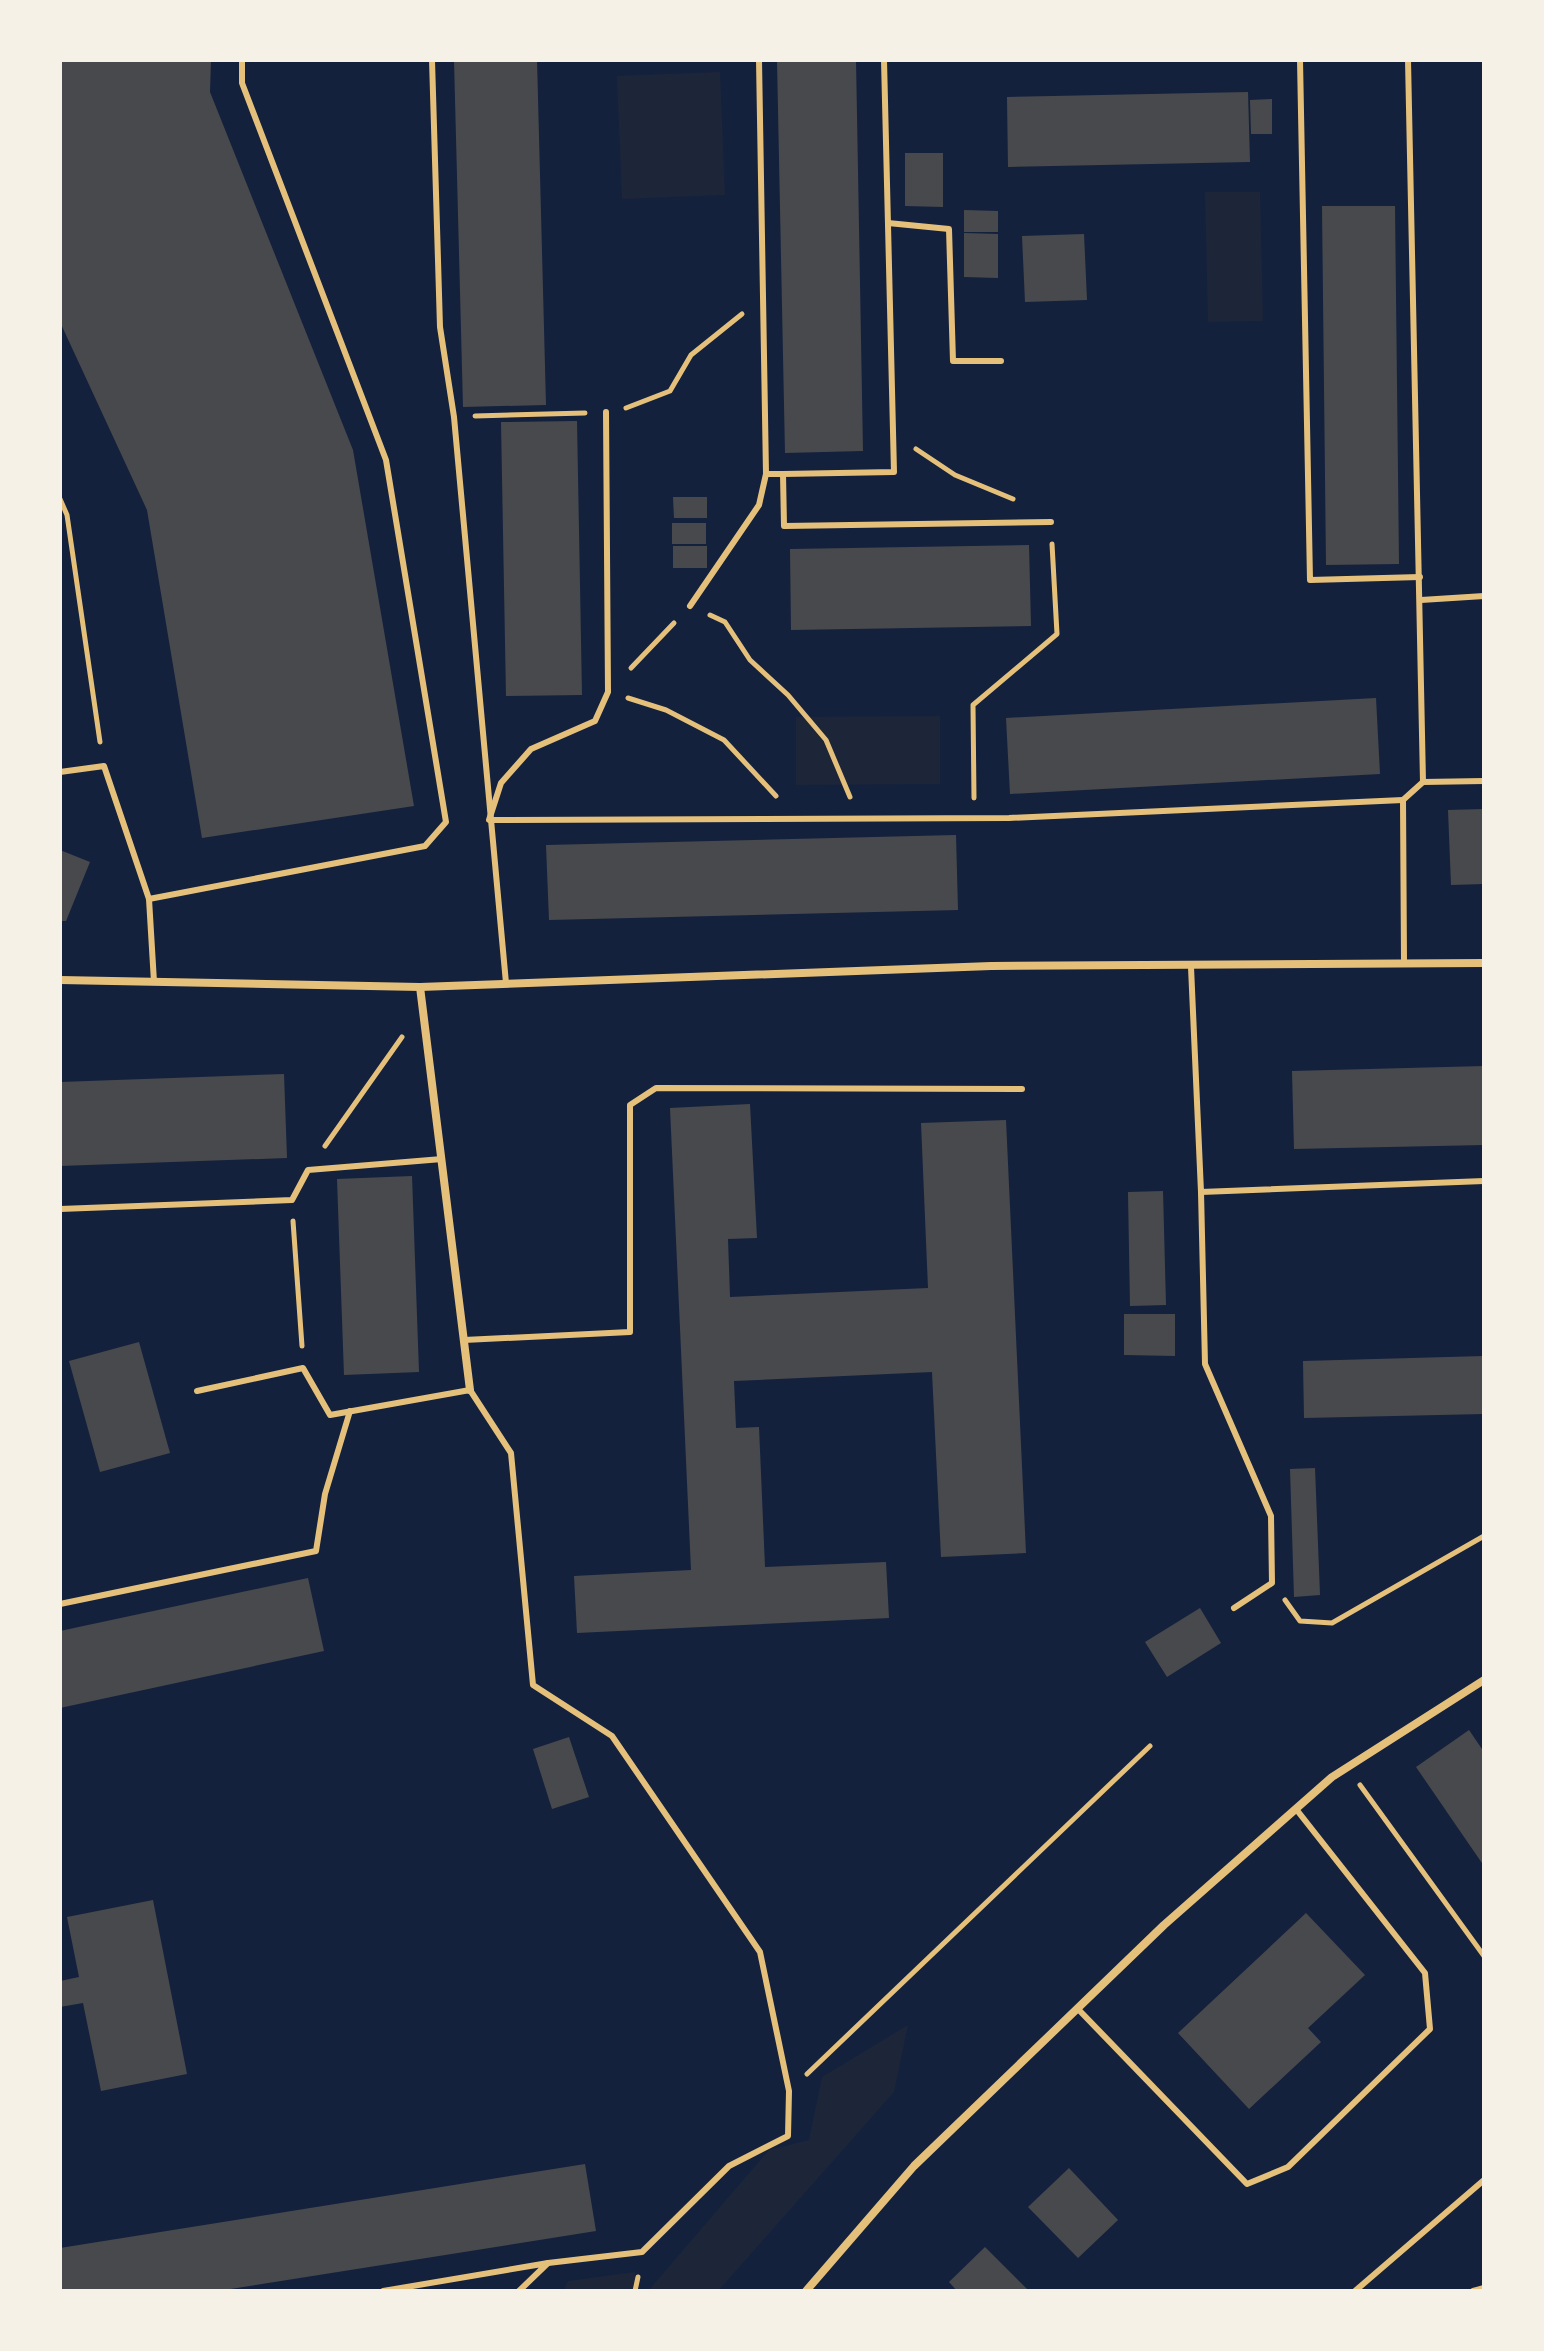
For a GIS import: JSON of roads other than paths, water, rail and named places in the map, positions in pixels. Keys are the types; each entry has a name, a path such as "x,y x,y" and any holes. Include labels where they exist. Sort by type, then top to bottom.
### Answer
{"street":[{"path":"60,980 420,987 991,966 1484,963"},
{"path":"420,987 470,1390"},
{"path":"806,2291 914,2166 1164,1925 1296,1809 1348,1768 1484,1680"}],"lane":[{"path":"149,899 425,846 446,822 386,460 242,83 242,60"},
{"path":"432,60 440,327 454,417 506,983"},
{"path":"690,606 759,505 766,474 759,60"},
{"path":"766,474 894,472 884,60"},
{"path":"1300,60 1310,580 1420,577"},
{"path":"1408,60 1423,782"},
{"path":"888,223 949,229 953,361 1001,361"},
{"path":"489,820 501,783 531,749 595,721 608,692 606,412"},
{"path":"783,474 784,526 1051,522"},
{"path":"1421,600 1484,596"},
{"path":"60,772 104,766 149,899 154,982"},
{"path":"489,820 974,815 1009,818 1403,800 1423,782 1484,781"},
{"path":"1403,800 1404,962"},
{"path":"1191,967 1205,1364 1271,1516 1272,1583 1234,1608"},
{"path":"464,1340 630,1332 630,1105 656,1088 1022,1089"},
{"path":"60,1209 292,1200 308,1170 442,1159"},
{"path":"1201,1192 1484,1181"},
{"path":"197,1391 303,1368 330,1415 470,1390 511,1453 533,1685 612,1736 760,1952 789,2091 788,2136 729,2166 642,2252 548,2263 383,2291"},
{"path":"60,1604 316,1551 325,1494 350,1411"},
{"path":"1078,2009 1247,2184 1288,2167 1430,2029 1425,1973 1296,1809"},
{"path":"1355,2291 1484,2180"},
{"path":"519,2291 548,2263"},
{"path":"1473,2291 1484,2288"}]}
